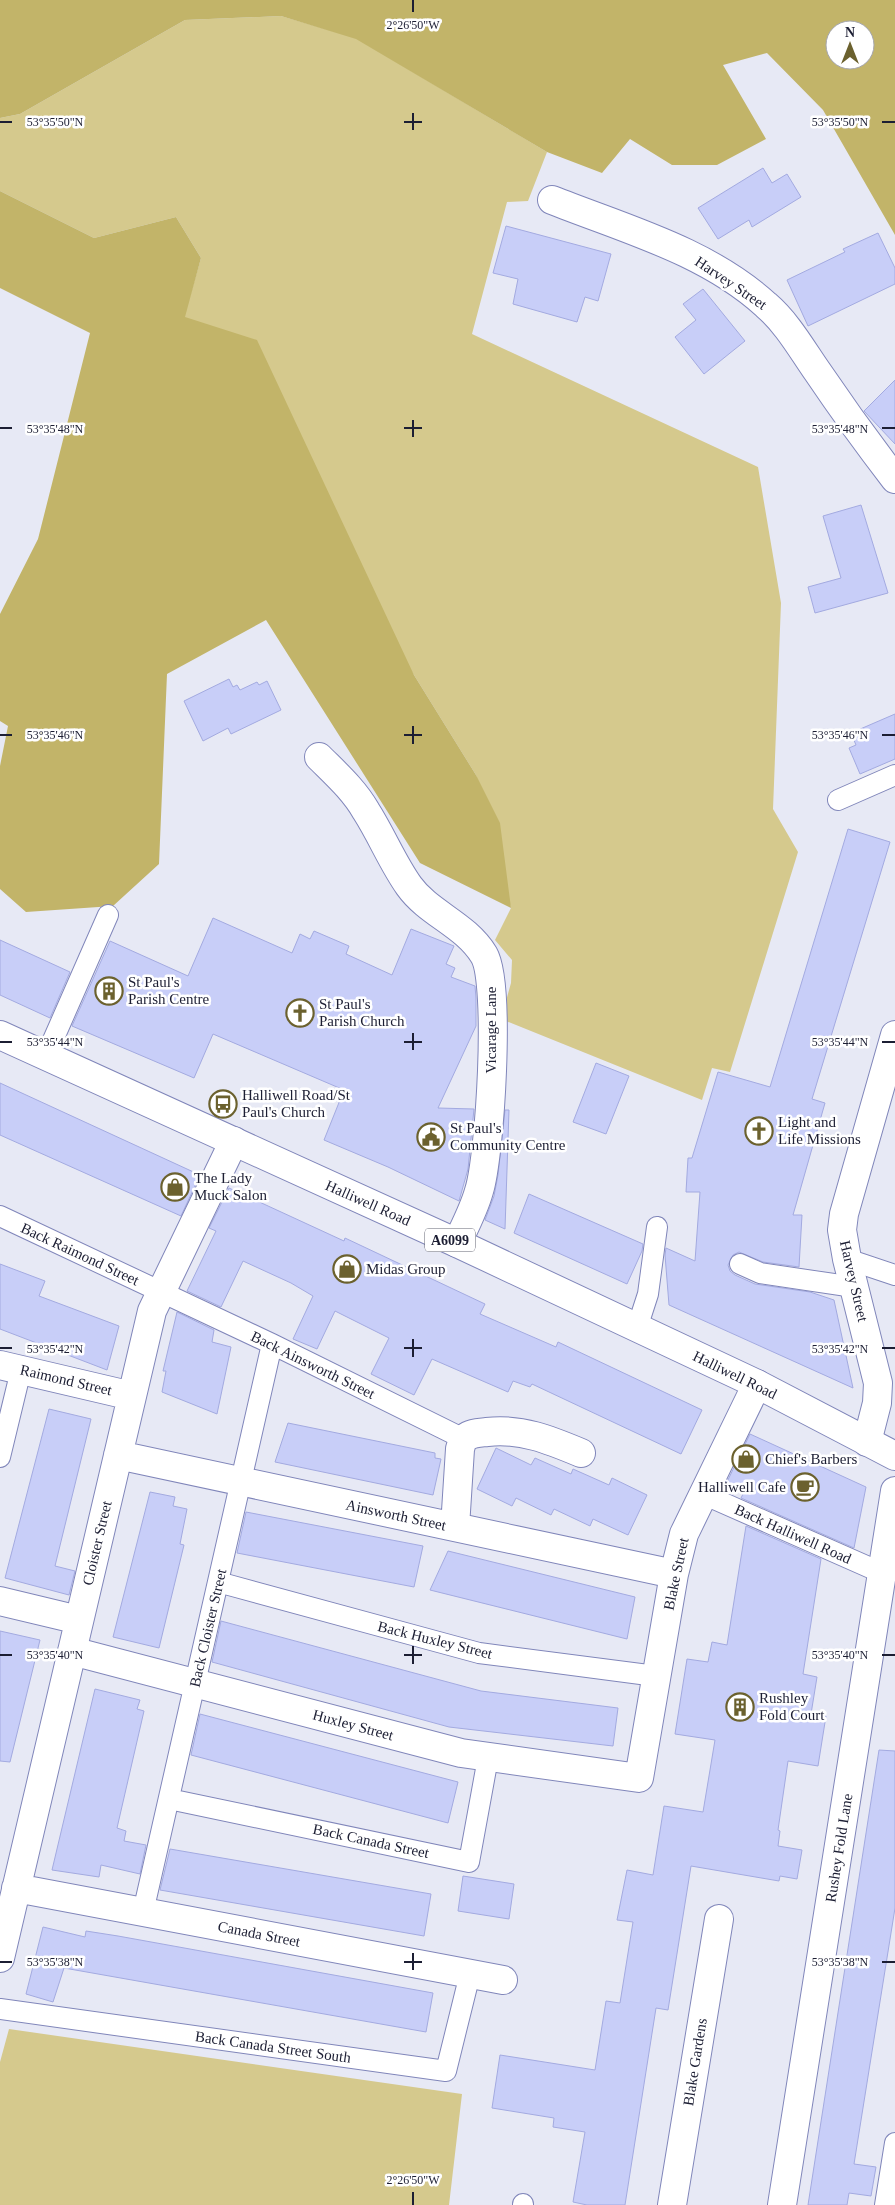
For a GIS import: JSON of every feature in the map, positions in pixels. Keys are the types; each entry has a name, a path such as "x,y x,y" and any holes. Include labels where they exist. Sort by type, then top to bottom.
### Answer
{"street":[{"name":"Harvey Street","path":"552,200 687,253 732,280 766,304 783,322 867,444 895,479"},
{"name":"Vicarage Lane","path":"319,757 349,786 366,811 396,868 415,894 470,935 485,956 492,985 493,1049 484,1166 479,1192 457,1243"},
{"name":"Halliwell Road","path":"0,1035 457,1243 757,1384 895,1456"},
{"name":"Harvey Street","path":"867,1442 877,1403 878,1383 847,1259 842,1230 844,1214 895,1035"},
{"name":"Cloister Street","path":"0,1958 5,1917 16,1888 152,1311 234,1141"},
{"name":"Raimond Street","path":"10,1367 132,1396"},
{"name":"Blake Street","path":"639,1778 674,1574 684,1534 757,1384"},
{"path":"455,1527 460,1449 464,1439 473,1433 501,1430 524,1432 546,1438 581,1453"},
{"name":"Ainsworth Street","path":"118,1455 674,1574"},
{"name":"Rushey Fold Lane","path":"782,2205 886,1590 895,1491"},
{"path":"0,1601 79,1620"},
{"name":"Huxley Street","path":"72,1651 461,1753 639,1778"},
{"name":"Canada Street","path":"16,1888 503,1980"},
{"name":"Blake Gardens","path":"672,2205 719,1919"}],"lane":[{"path":"838,800 895,775"},
{"path":"46,1056 108,915"},
{"name":"Back Raimond Street","path":"0,1216 161,1292"},
{"path":"637,1328 648,1294 657,1227"},
{"path":"847,1259 895,1275"},
{"path":"740,1264 760,1273 854,1287"},
{"name":"Back Ainsworth Street","path":"161,1292 272,1344 464,1439"},
{"name":"Back Cloister Street","path":"143,1912 272,1344"},
{"path":"0,1457 10,1367"},
{"name":"Back Halliwell Road","path":"703,1494 886,1590"},
{"name":"Back Huxley Street","path":"218,1582 479,1653 656,1676"},
{"name":"Back Canada Street","path":"169,1799 469,1862 488,1758"},
{"name":"Back Canada Street South","path":"0,2010 446,2071 470,1974"},
{"path":"886,2205 895,2144"}],"shaded area":[{"path":"0,0 895,0 895,235 823,110 767,53 723,65 766,139 717,165 672,165 630,139 602,173 547,152 356,39 281,16 185,20 20,114 0,118"},
{"path":"281,16 356,38 547,152 528,201 507,202 472,334 758,467 781,603 773,809 798,852 730,1072 712,1068 702,1100 501,1019 511,983 512,960 495,940 511,908 476,775 184,317 201,258 176,217 94,238 0,191 0,118 20,114 185,20"},
{"path":"0,191 94,238 176,217 201,258 185,317 257,340 414,675 476,775 500,823 511,908 420,863 266,620 167,674 159,864 113,906 26,912 0,889 0,766 8,726 0,721 0,614 38,539 90,333 0,288"},
{"path":"9,2029 462,2094 449,2205 0,2205 0,2062"}],"building":[{"path":"763,168 772,183 787,174 801,197 752,227 749,220 718,239 698,208"},
{"path":"506,226 611,254 598,301 585,297 577,322 513,304 518,279 493,273"},
{"path":"878,233 895,268 895,284 808,326 787,280 845,252 843,249"},
{"path":"703,289 745,341 704,374 675,337 696,320 683,304"},
{"path":"895,380 895,444 864,411"},
{"path":"861,505 888,593 815,613 808,587 841,578 823,516"},
{"path":"229,679 233,687 237,685 240,690 257,682 259,685 267,681 281,710 231,734 228,728 203,741 184,701"},
{"path":"895,714 895,759 860,774 849,748 856,745 851,733"},
{"path":"848,829 890,842 812,1099 825,1103 793,1215 802,1215 799,1267 763,1262 739,1252 733,1255 728,1265 730,1271 735,1275 755,1284 810,1292 834,1300 853,1388 669,1305 665,1255 666,1248 695,1261 700,1192 686,1192 688,1158 692,1158 718,1072 770,1087"},
{"path":"213,918 292,953 300,934 310,939 314,931 349,946 346,954 392,975 411,929 454,946 446,964 455,968 451,977 475,986 476,998 476,1026 438,1108 474,1109 468,1169 459,1201 388,1167 324,1140 344,1090 213,1034 194,1078 72,1026 110,941 188,976"},
{"path":"0,940 70,972 50,1018 0,995"},
{"path":"596,1063 629,1076 606,1134 573,1122"},
{"path":"0,1083 200,1175 181,1216 0,1135"},
{"path":"505,1110 509,1110 505,1229 485,1220 494,1196 498,1175"},
{"path":"229,1188 344,1241 345,1238 485,1304 480,1314 556,1347 558,1342 702,1410 681,1454 532,1384 530,1387 513,1381 508,1392 432,1359 414,1395 371,1374 389,1338 335,1311 317,1349 293,1339 313,1296 291,1283 243,1261 221,1307 187,1291 216,1231 209,1228"},
{"path":"529,1194 643,1244 642,1251 627,1284 514,1233"},
{"path":"0,1264 45,1281 39,1296 119,1326 107,1370 0,1329"},
{"path":"177,1312 214,1330 212,1342 231,1347 217,1414 162,1392 166,1371 163,1371"},
{"path":"49,1409 91,1419 55,1566 75,1571 69,1595 5,1578"},
{"path":"288,1423 435,1453 435,1458 441,1459 433,1495 275,1462"},
{"path":"750,1434 866,1487 854,1548 741,1498 744,1492 726,1484"},
{"path":"496,1448 531,1465 535,1458 571,1474 573,1469 609,1485 612,1478 647,1495 628,1535 593,1519 590,1526 554,1509 551,1515 516,1498 512,1506 477,1489"},
{"path":"150,1492 175,1497 173,1506 187,1509 180,1544 184,1545 159,1648 113,1637"},
{"path":"246,1512 423,1546 414,1587 237,1553"},
{"path":"746,1526 821,1559 803,1674 817,1677 811,1714 826,1716 818,1766 788,1761 778,1830 780,1831 778,1846 802,1850 797,1879 780,1876 779,1881 691,1866 668,2010 656,2008 625,2205 587,2205 573,2202 585,2132 553,2127 554,2118 492,2108 500,2055 595,2070 606,2001 620,2003 633,1922 617,1920 627,1870 653,1875 664,1806 703,1812 715,1740 675,1734 687,1659 708,1662 712,1642 727,1645"},
{"path":"448,1551 635,1597 627,1639 430,1590"},
{"path":"221,1621 481,1691 618,1708 613,1746 449,1727 212,1662"},
{"path":"0,1631 40,1640 10,1762 0,1761"},
{"path":"95,1689 140,1700 137,1709 144,1711 117,1828 126,1831 124,1841 146,1845 140,1874 101,1865 99,1877 52,1870"},
{"path":"200,1714 458,1782 448,1823 191,1755"},
{"path":"879,1750 895,1751 895,1908 854,2164 876,2167 871,2196 849,2193 847,2205 808,2205"},
{"path":"170,1849 431,1894 424,1936 160,1890"},
{"path":"463,1876 514,1884 509,1919 458,1911"},
{"path":"43,1927 85,1937 86,1931 118,1936 433,1993 426,2032 64,1968 53,2002 26,1994"}],"place":[{"name":"St Paul's Parish Centre","path":"109,991"},
{"name":"St Paul's Parish Church","path":"300,1013"},
{"name":"Halliwell Road/St Paul's Church","path":"223,1104"},
{"name":"Light and Life Missions","path":"759,1131"},
{"name":"St Paul's Community Centre","path":"431,1137"},
{"name":"The Lady Muck Salon","path":"175,1187"},
{"name":"Midas Group","path":"347,1269"},
{"name":"Chief's Barbers","path":"746,1459"},
{"name":"Halliwell Cafe","path":"805,1487"},
{"name":"Rushley Fold Court","path":"740,1707"}]}
